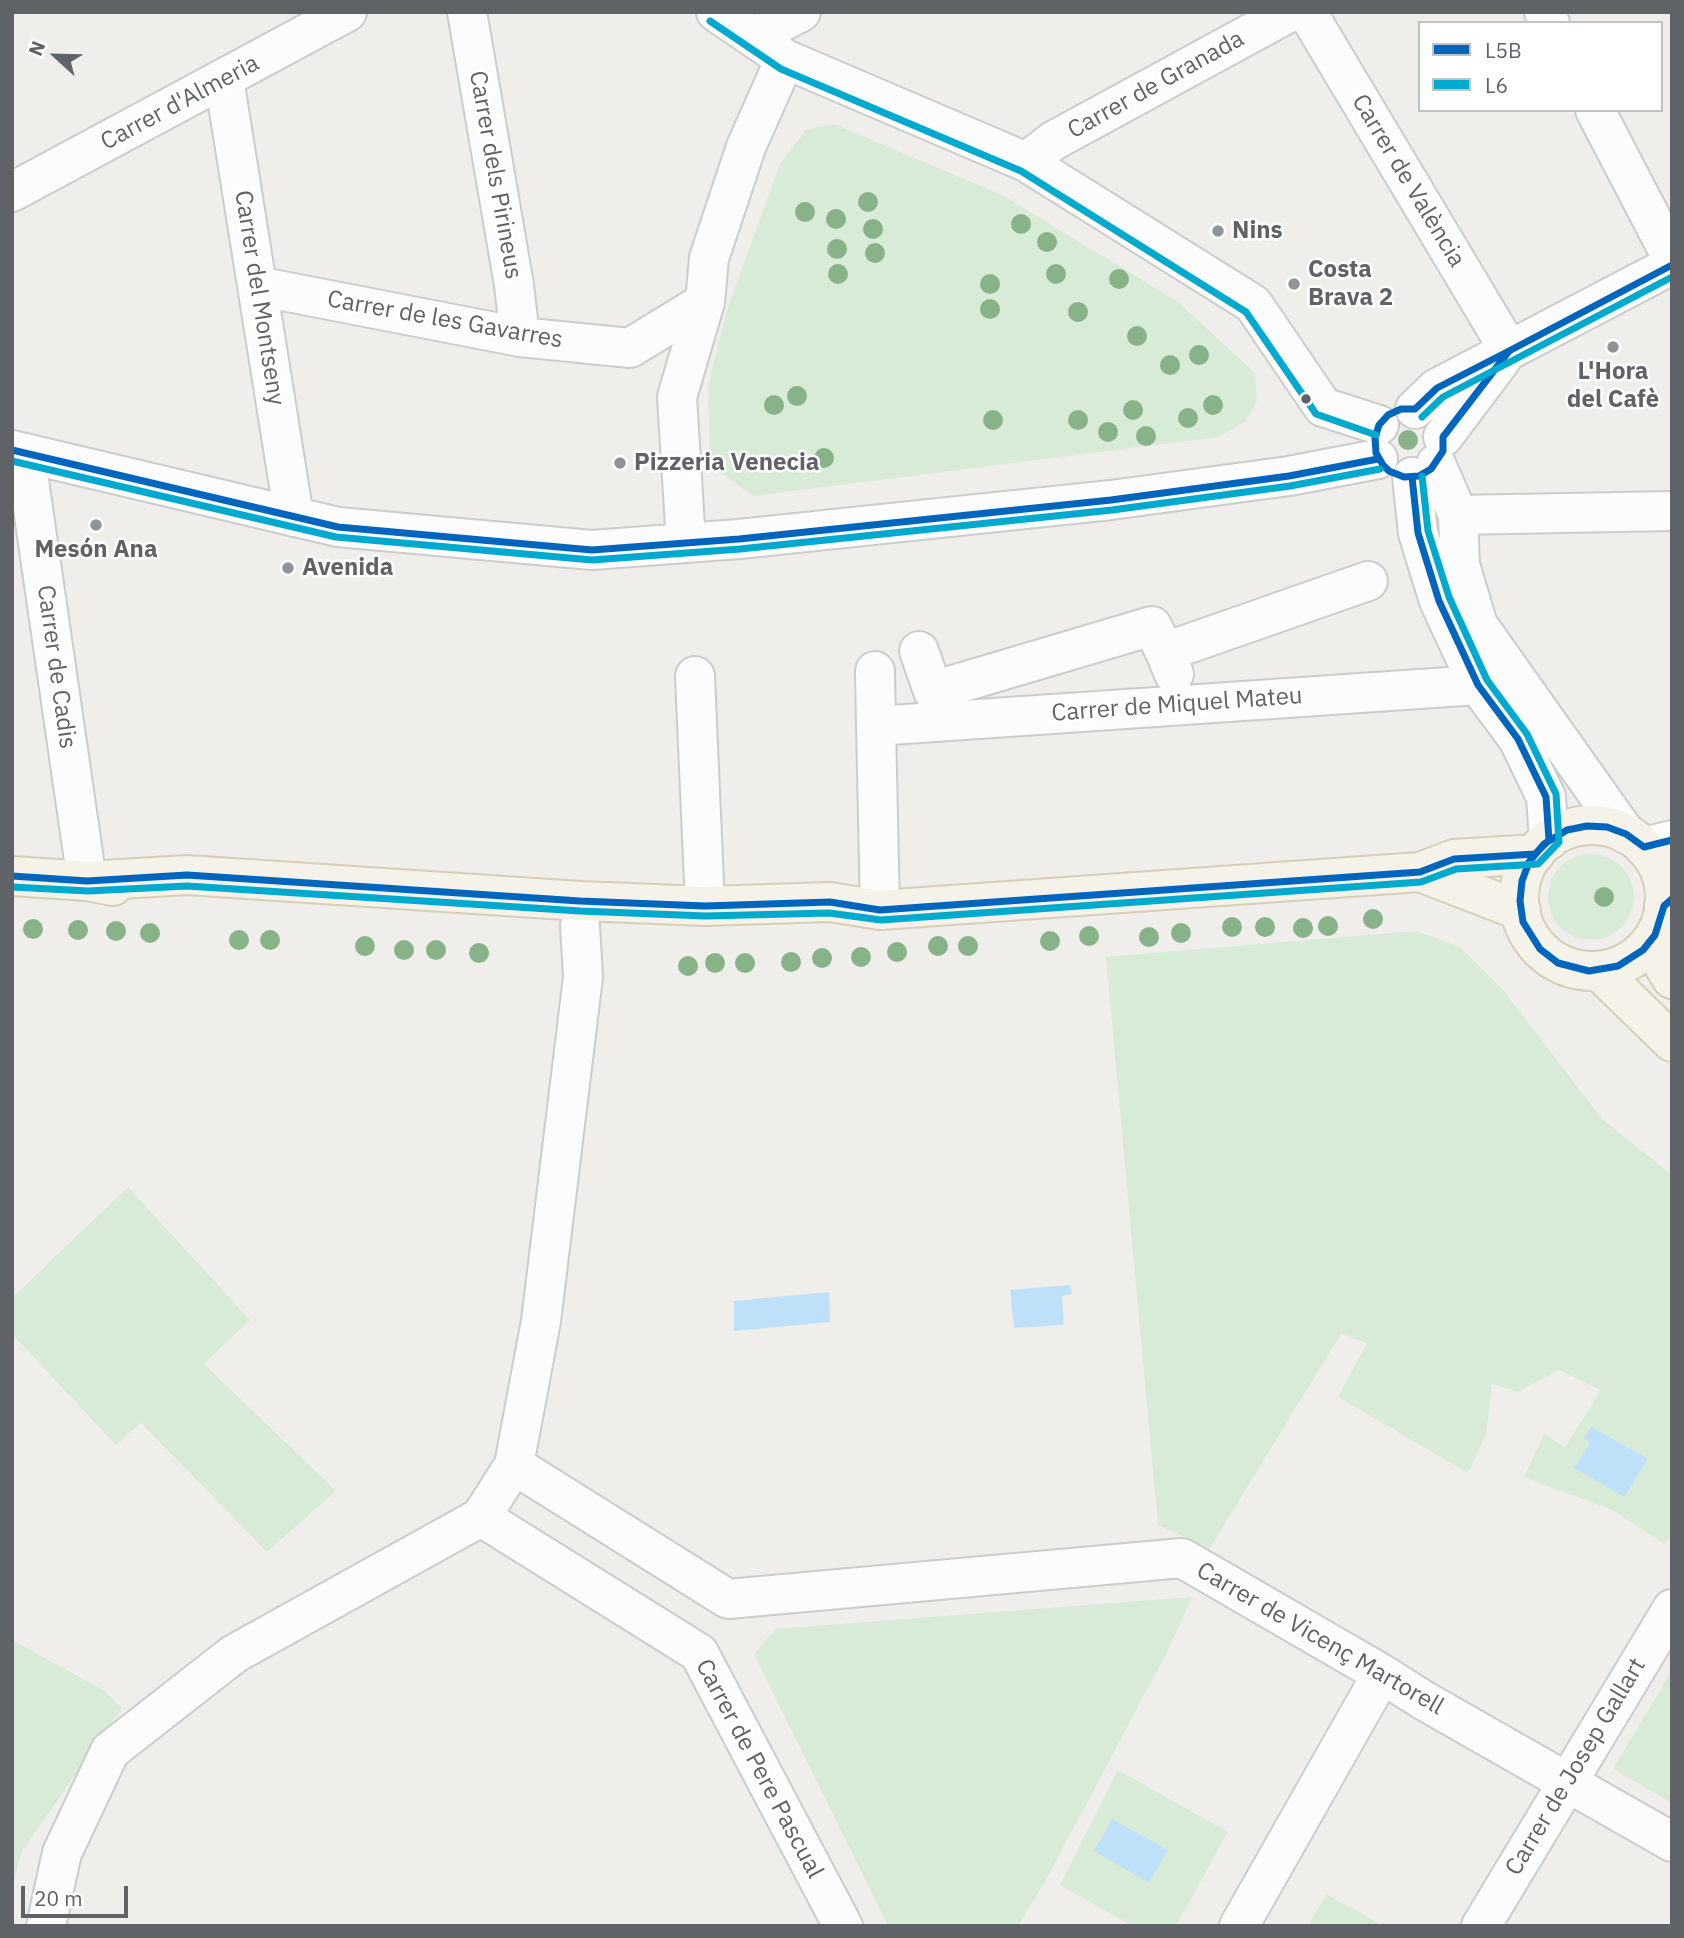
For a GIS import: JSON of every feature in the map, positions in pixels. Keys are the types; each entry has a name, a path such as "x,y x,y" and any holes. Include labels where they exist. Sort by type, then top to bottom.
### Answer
{"main road":[{"path":"1587,825 1607,827 1647,840 1661,875 1668,903 1650,943 1627,962 1599,971 1578,970 1548,956 1533,941 1521,911 1522,881 1529,862 1542,847 1567,830 1587,825"},
{"path":"12,876 87,881 187,876 580,901 705,906 830,902 880,910 1420,872 1454,859 1542,847"},
{"path":"1420,872 1521,911"},
{"path":"87,881 187,900 580,926 832,925 880,910"},
{"path":"1650,943 1672,979"},
{"path":"1599,971 1672,1042"}],"street":[{"name":"Carrer d'Almeria","path":"12,192 347,12"},
{"name":"Carrer dels Pirineus","path":"467,12 514,285 520,337"},
{"path":"716,12 785,59 1026,162 1253,304 1323,407 1379,442 1389,471 1404,477 1430,459 1509,350"},
{"path":"754,36 801,12"},
{"name":"Carrer de Granada","path":"1026,162 1053,141 1290,12"},
{"name":"Carrer de València","path":"1307,12 1509,350"},
{"path":"686,543 677,397 705,302 709,258 746,147 785,59"},
{"name":"Carrer del Montseny","path":"225,79 294,517"},
{"path":"1596,112 1672,258"},
{"path":"1415,409 1437,388 1672,265"},
{"name":"Carrer de les Gavarres","path":"257,286 520,337 630,348 705,302"},
{"path":"19,452 338,527 592,550 752,538 1111,499 1289,476 1379,442 1394,412 1415,409 1433,418 1430,459 1418,533 1439,601 1478,685 1518,739 1546,797 1542,847"},
{"name":"Carrer de Cadis","path":"19,452 87,881"},
{"path":"1430,459 1458,515 1460,565 1478,625 1647,840"},
{"path":"1458,515 1672,511"},
{"path":"1165,652 1368,581"},
{"path":"919,651 933,691 1152,626 1188,705"},
{"path":"875,671 880,910"},
{"path":"695,676 705,906"},
{"name":"Carrer de Miquel Mateu","path":"876,726 1478,685"},
{"path":"46,1926 62,1853 110,1751 234,1654 481,1517 514,1465 544,1293 583,977 580,926"},
{"path":"514,1465 728,1599 699,1653"},
{"name":"Carrer de Pere Pascual","path":"481,1517 699,1653 843,1926"},
{"name":"Carrer de Vicenç Martorell","path":"728,1599 1182,1558 1672,1842"},
{"name":"Carrer de Josep Gallart","path":"1482,1926 1672,1609"},
{"path":"1239,1926 1382,1674"}],"green space":[{"path":"834,124 1004,196 1178,302 1255,373 1257,401 1245,422 1218,437 753,496 710,465 708,386 728,307 780,164 806,130"},
{"path":"1591,854 1615,861 1627,873 1634,897 1627,921 1615,933 1591,940 1567,933 1555,921 1548,897 1555,873 1567,861"},
{"path":"1416,931 1460,947 1503,990 1602,1119 1672,1175 1672,1534 1665,1544 1610,1509 1524,1477 1544,1434 1565,1447 1601,1390 1559,1370 1518,1392 1492,1384 1486,1434 1468,1473 1338,1397 1367,1343 1341,1334 1210,1548 1158,1525 1106,957"},
{"path":"128,1187 250,1320 204,1364 336,1491 267,1552 141,1423 116,1445 12,1334 12,1298"},
{"path":"1192,1597 1169,1648 1047,1878 1018,1926 888,1926 754,1654 776,1629"},
{"path":"12,1640 105,1691 122,1708 22,1851 12,1887"},
{"path":"1672,1670 1672,1803 1613,1769"},
{"path":"1118,1770 1228,1832 1176,1926 1133,1926 1060,1885"},
{"path":"1326,1894 1383,1926 1308,1926"}],"water":[{"path":"1070,1285 1072,1294 1062,1296 1064,1325 1014,1328 1010,1290"},
{"path":"829,1292 830,1322 734,1331 734,1301"},
{"path":"1591,1427 1648,1459 1624,1497 1574,1468 1590,1443 1584,1438"},
{"path":"1112,1819 1168,1850 1149,1883 1094,1851"}],"transit line":[{"name":"L6","path":"710,21 781,69 1021,171 1246,312 1316,414 1376,435"},
{"name":"L5B","path":"1509,351 1672,265"},
{"name":"L5B","path":"1509,351 1672,265"},
{"name":"L6","path":"1422,417 1443,397 1672,277"},
{"name":"L5B","path":"1509,351 1443,437 1443,451 1431,469 1419,476 1404,477 1389,471 1383,465 1376,453 1375,438 1379,425 1388,415 1401,409 1415,409 1437,388 1509,351"},
{"name":"L5B","path":"12,450 338,527 592,550 739,539 1111,500 1289,476 1378,459"},
{"name":"L6","path":"12,461 336,537 592,560 740,549 1112,510 1290,486 1380,469"},
{"name":"L6","path":"12,887 88,891 187,886 580,911 705,916 829,913 881,920 1421,882 1456,869 1538,864 1559,842 1556,794 1527,734 1487,680 1449,597 1428,531 1422,476"},
{"name":"L5B","path":"1412,477 1418,533 1439,601 1478,685 1518,739 1546,797 1549,840"},
{"name":"L5B","path":"1672,840 1644,847 1626,834 1607,827 1587,826 1567,830 1544,844 1529,862 1522,881 1520,901 1523,922 1540,949 1558,963 1589,971 1618,966 1643,950 1655,935 1664,906 1672,899"},
{"name":"L5B","path":"12,876 87,881 187,875 580,901 705,906 830,902 880,910 1420,872 1454,859 1535,854 1549,840"}],"place":[{"name":"Nins","path":"1218,231"},
{"name":"Costa Brava 2","path":"1294,284"},
{"name":"L'Hora del Cafè","path":"1613,347"},
{"name":"Pizzeria Venecia","path":"620,463"},
{"name":"Mesón Ana","path":"96,525"},
{"name":"Avenida","path":"288,568"}]}
